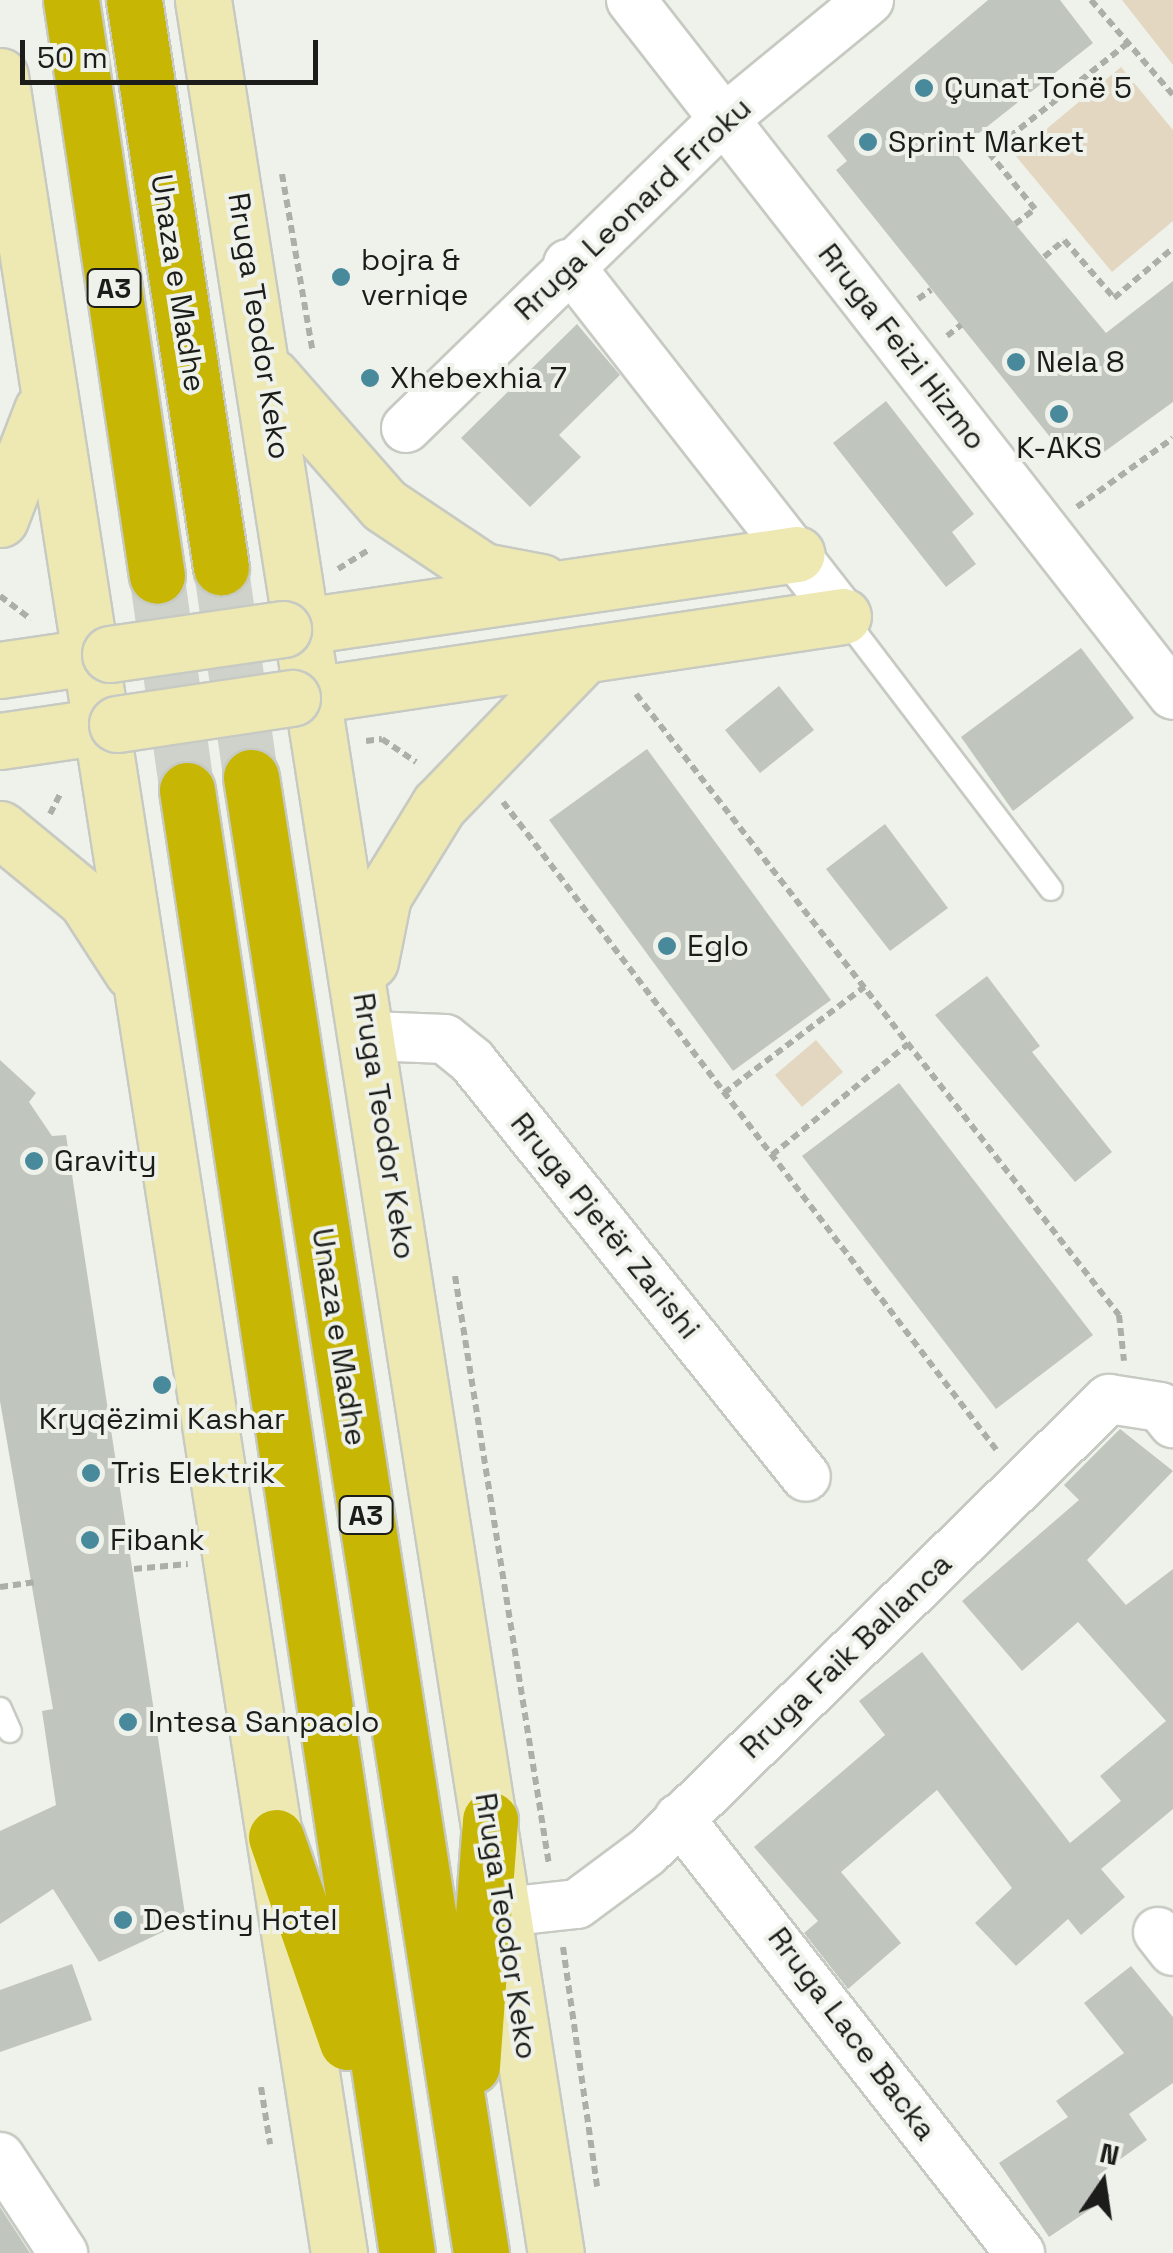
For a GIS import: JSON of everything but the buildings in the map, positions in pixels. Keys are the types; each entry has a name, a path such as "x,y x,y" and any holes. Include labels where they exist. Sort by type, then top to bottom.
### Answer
{"highway":[{"name":"Unaza e Madhe","path":"71,0 157,576"},
{"name":"Unaza e Madhe","path":"134,0 221,566"},
{"name":"Unaza e Madhe","path":"251,777 481,2253"},
{"name":"A3","path":"188,790 407,2253"},
{"path":"462,2134 490,1820"},
{"path":"276,1837 392,2144"}],"main road":[{"name":"Rruga Teodor Keko","path":"203,0 292,368 295,627 367,1014 490,1820 530,1911 556,2253"},
{"path":"0,76 44,403 99,656 148,1009 339,2253"},
{"path":"292,368 341,464 432,540 484,571 569,587"},
{"path":"0,519 44,403"},
{"path":"0,670 797,554"},
{"path":"0,741 305,696 603,674 843,616"},
{"path":"367,1014 383,896 408,849 470,769 603,674"},
{"path":"0,828 86,900 119,941 148,1009"}],"street":[{"name":"Rruga Feizi Hizmo","path":"631,0 1173,695"},
{"name":"Rruga Leonard Frroku","path":"406,428 568,264 723,120 869,0"},
{"path":"568,264 843,616"},
{"name":"Rruga Pjetër Zarishi","path":"367,1014 444,1039 472,1061 806,1477"},
{"name":"Rruga Faik Ballanca","path":"530,1911 614,1879 1110,1399 1160,1407 1173,1422"},
{"name":"Rruga Lace Backa","path":"679,1818 1020,2253"},
{"path":"0,2157 63,2253"}],"lane":[{"path":"843,616 1051,888"},
{"path":"0,1709 10,1730"}],"path":[{"path":"1092,0 1173,95"},
{"path":"1015,224 1035,209 989,154 1128,43"},
{"path":"278,158 292,368"},
{"path":"1044,256 1064,240 1114,298 1173,248"},
{"path":"1044,531 1173,438"},
{"path":"0,596 32,619"},
{"path":"603,674 632,689 1118,1315"},
{"path":"632,689 649,684"},
{"path":"496,793 1022,1484"},
{"path":"724,1093 864,987"},
{"path":"772,1155 908,1044"},
{"path":"451,1254 530,1911 598,2201"},
{"path":"134,1569 204,1562"},
{"path":"0,1587 34,1582"}],"shaded area":[{"path":"1122,0 1173,0 1173,65"},
{"path":"1121,67 1173,130 1173,221 1112,272 1015,155"},
{"path":"816,1040 843,1072 802,1107 775,1075"}],"tunnel":[{"path":"221,567 251,777"},
{"path":"157,576 187,790"}],"place":[{"name":"Çunat Tonë 5","path":"924,88"},
{"name":"Sprint Market","path":"868,142"},
{"name":"bojra & verniqe","path":"341,277"},
{"name":"Nela 8","path":"1016,362"},
{"name":"Xhebexhia 7","path":"370,378"},
{"name":"K-AKS","path":"1059,414"},
{"name":"Eglo","path":"667,946"},
{"name":"Gravity","path":"34,1161"},
{"name":"Kryqëzimi Kashar","path":"162,1385"},
{"name":"Tris Elektrik","path":"91,1473"},
{"name":"Fibank","path":"90,1540"},
{"name":"Intesa Sanpaolo","path":"128,1722"},
{"name":"Destiny Hotel","path":"123,1920"}]}
